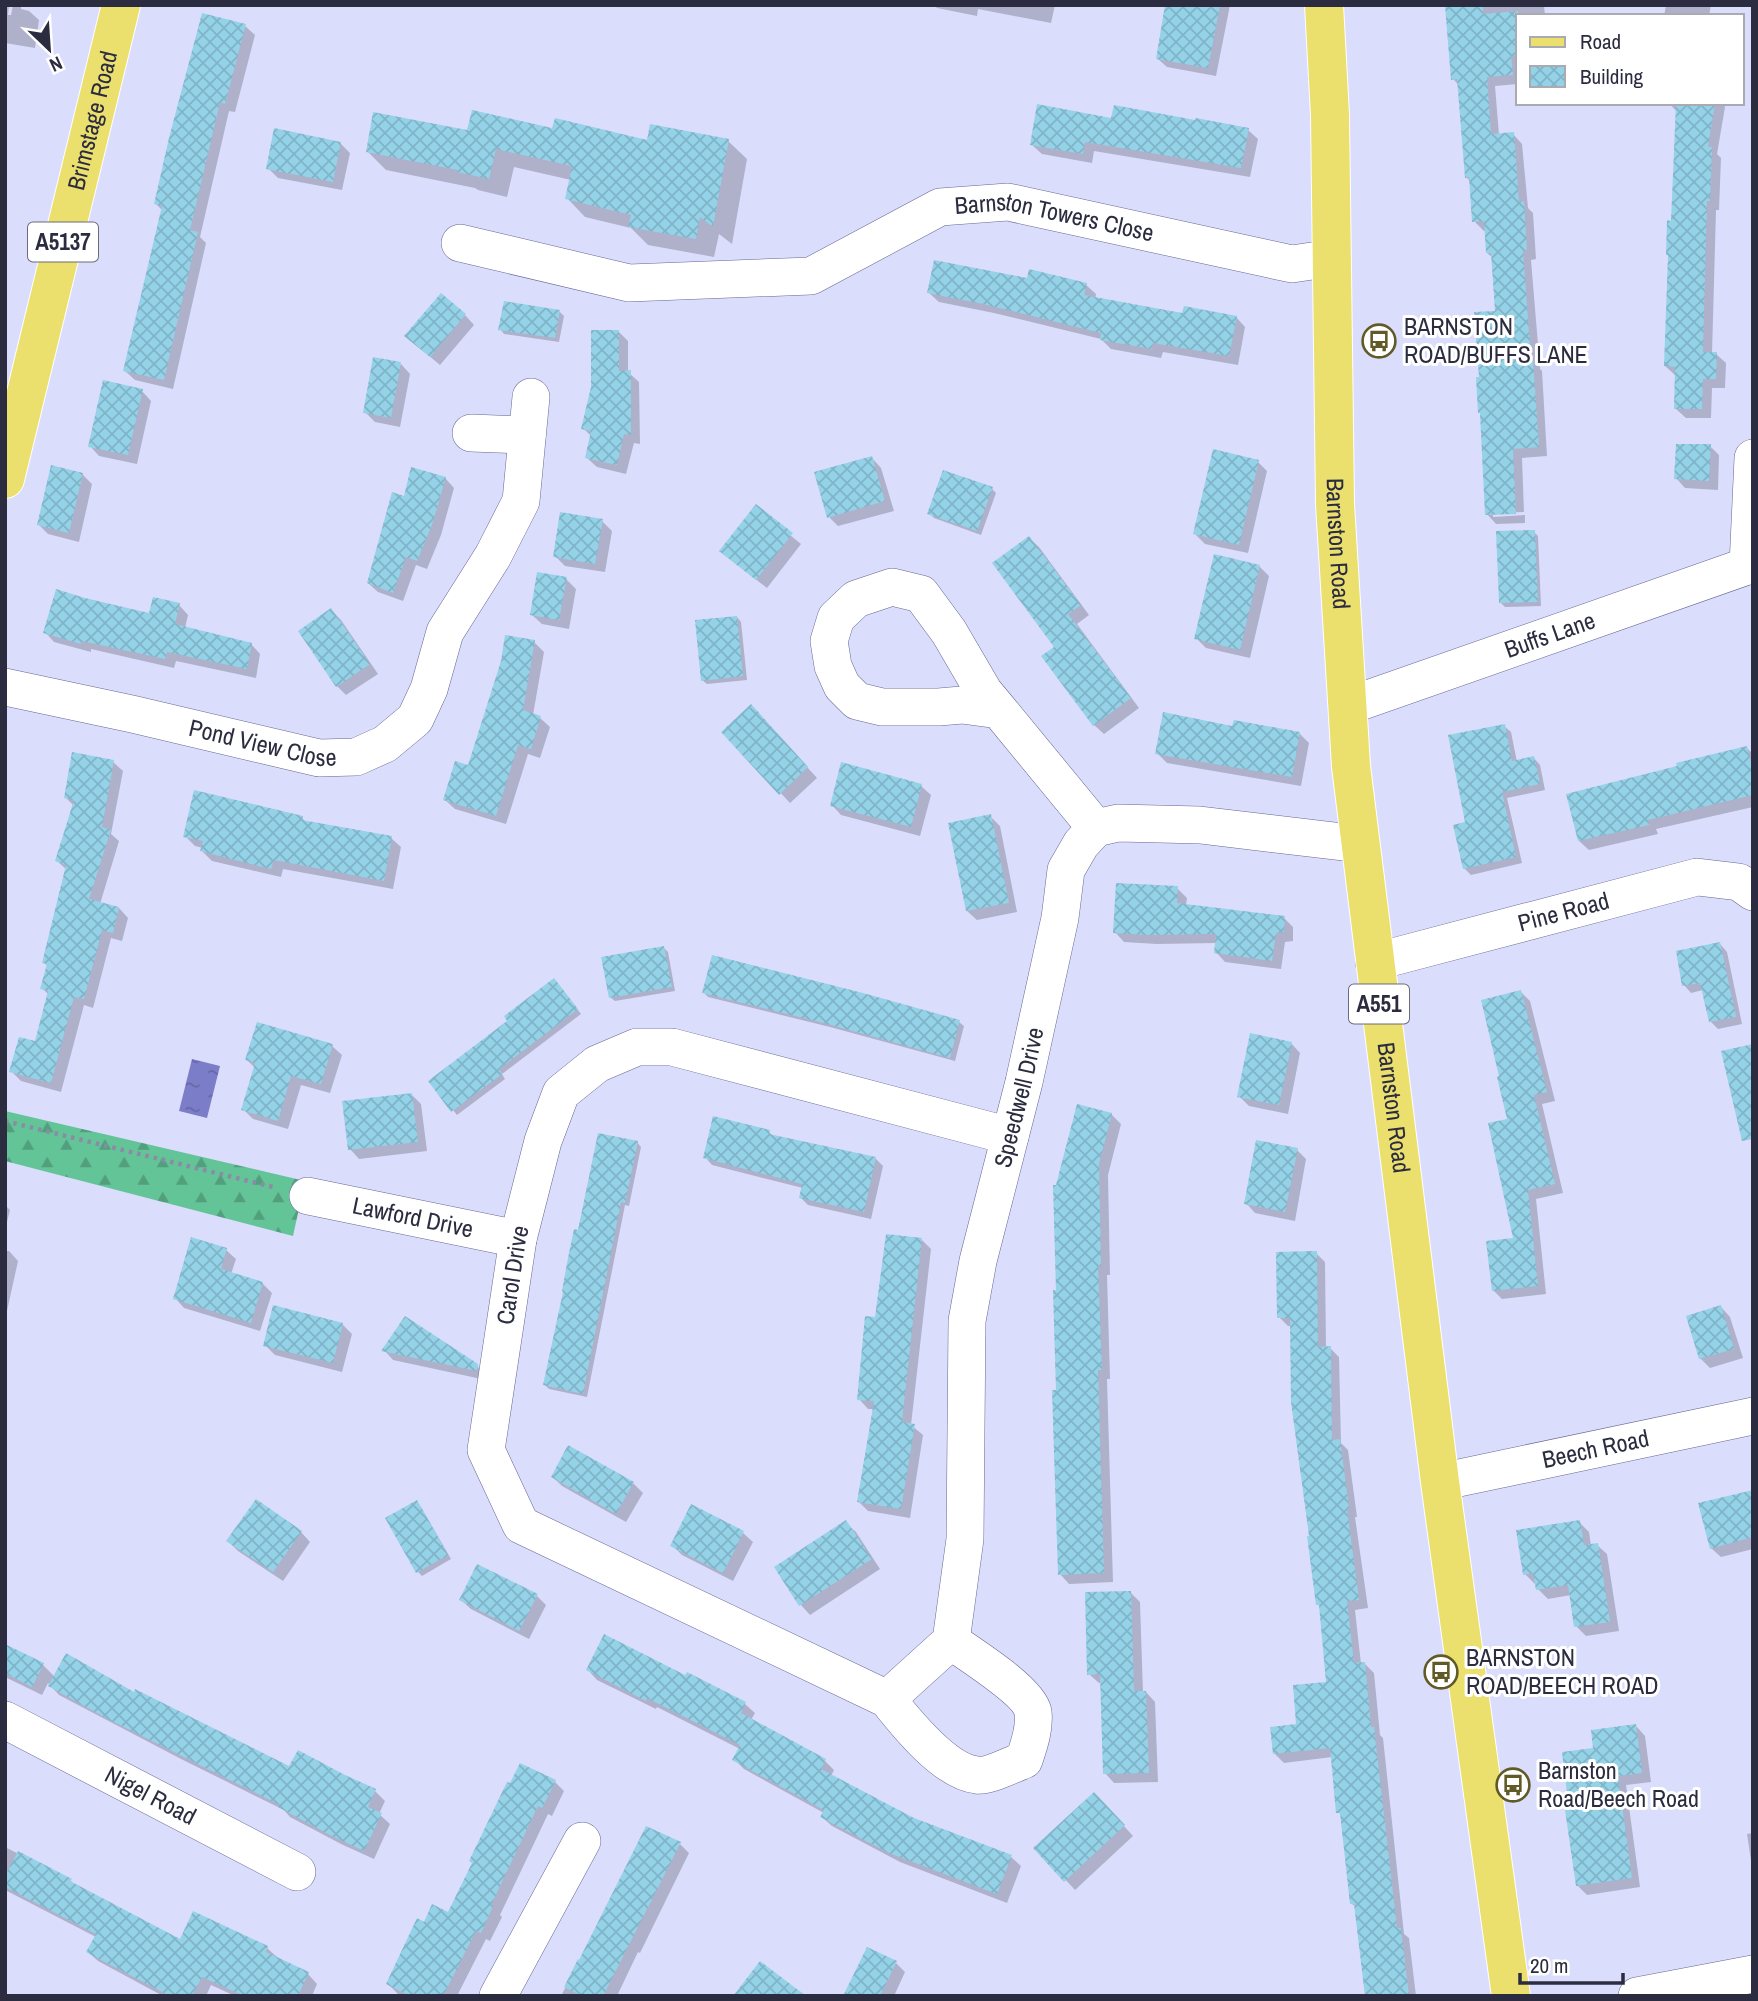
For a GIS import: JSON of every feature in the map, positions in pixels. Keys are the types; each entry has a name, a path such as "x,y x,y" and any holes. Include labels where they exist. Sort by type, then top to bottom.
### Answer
{"main road":[{"name":"Brimstage Road","path":"5,479 121,5"},
{"name":"Barnston Road","path":"1324,5 1329,114 1335,504 1350,766 1440,1482 1511,1996"}],"street":[{"name":"Barnston Towers Close","path":"460,243 629,283 811,276 940,207 1008,202 1292,264 1332,258"},
{"name":"Pond View Close","path":"5,687 319,758 356,757 385,744 415,719 429,689 445,632 493,556 521,500 531,397"},
{"path":"471,433 527,435"},
{"path":"1751,565 1753,458"},
{"name":"Buffs Lane","path":"1348,706 1751,565"},
{"path":"999,710 962,705 882,707 857,701 842,686 833,666 829,641 836,618 856,600 892,587 921,594 949,632 984,692 999,710 1096,828 1118,823 1200,825 1360,844"},
{"name":"Speedwell Drive","path":"951,1641 965,1539 967,1321 978,1261 1060,918 1066,870 1080,844 1096,828"},
{"name":"Pine Road","path":"1374,962 1697,877 1739,882 1753,892"},
{"name":"Carol Drive","path":"887,1699 521,1525 486,1450 518,1239 543,1141 561,1093 597,1064 637,1047 672,1047 1010,1136"},
{"name":"Lawford Drive","path":"308,1196 518,1239"},
{"name":"Beech Road","path":"1440,1482 1753,1416"},
{"path":"951,1641 1018,1689 1032,1710 1031,1739 1024,1760 978,1776 951,1766 909,1727 887,1699 951,1641"},
{"name":"Nigel Road","path":"5,1720 297,1871"},
{"path":"498,1996 582,1841"},
{"path":"1637,1996 1753,1974"}],"path":[{"path":"5,1121 308,1196"}],"green space":[{"path":"5,1111 305,1181 293,1236 5,1161"}],"water":[{"path":"192,1059 220,1066 207,1118 179,1111"}],"building":[{"path":"1165,5 1220,5 1208,68 1156,59"},
{"path":"1445,5 1483,5 1483,14 1518,11 1516,56 1511,56 1513,75 1487,77 1491,134 1514,132 1519,202 1524,201 1527,250 1523,251 1539,447 1513,449 1516,514 1485,515 1474,312 1495,311 1491,253 1486,253 1484,221 1472,222 1469,177 1465,178 1457,79 1451,80"},
{"path":"202,13 246,24 225,104 220,102 190,230 198,232 164,380 123,371 162,206 154,204"},
{"path":"1037,104 1111,118 1114,105 1249,128 1241,168 1085,142 1083,154 1030,145"},
{"path":"1676,105 1715,105 1708,147 1712,147 1710,201 1707,201 1703,352 1717,352 1716,379 1703,379 1702,409 1674,409 1675,367 1664,366 1667,220 1671,221"},
{"path":"472,110 552,128 555,118 647,140 650,124 729,139 713,227 700,217 696,239 628,227 631,215 565,199 572,166 496,149 489,179 457,172 458,170 366,152 373,112 467,130"},
{"path":"274,128 341,142 333,182 266,169"},
{"path":"934,260 1027,278 1029,269 1087,283 1084,295 1182,313 1184,306 1237,316 1229,356 1153,343 1152,349 1100,340 1101,333 927,293"},
{"path":"441,293 466,314 430,357 404,336"},
{"path":"504,301 560,310 555,338 498,330"},
{"path":"591,330 619,330 619,371 631,370 631,435 624,434 617,465 585,458 591,431 581,429 591,387"},
{"path":"373,357 401,362 391,418 363,413"},
{"path":"103,380 143,389 128,455 88,447"},
{"path":"1676,444 1711,444 1709,481 1674,479"},
{"path":"1213,449 1259,460 1239,545 1193,534"},
{"path":"872,456 885,501 827,518 814,472"},
{"path":"51,465 83,473 69,533 37,525"},
{"path":"411,467 446,477 432,525 417,561 406,557 393,593 367,583 392,492 404,496"},
{"path":"943,470 993,487 977,531 927,514"},
{"path":"756,504 793,533 756,580 719,551"},
{"path":"560,512 603,519 595,564 553,557"},
{"path":"1535,530 1538,602 1499,603 1496,531"},
{"path":"1029,536 1081,605 1068,614 1131,698 1093,726 1041,656 1054,647 992,563"},
{"path":"1214,554 1260,565 1240,650 1194,639"},
{"path":"537,572 567,577 559,620 530,615"},
{"path":"56,589 149,613 153,597 180,603 175,624 252,643 247,669 167,652 165,659 82,641 81,644 43,633"},
{"path":"331,608 370,664 336,687 298,631"},
{"path":"737,616 743,676 701,681 695,620"},
{"path":"505,635 535,640 523,710 541,716 531,749 518,745 496,816 443,800 455,761 468,765 501,661"},
{"path":"751,704 808,767 779,795 721,732"},
{"path":"1163,712 1232,726 1234,720 1300,732 1292,777 1155,754"},
{"path":"1505,724 1512,761 1534,756 1540,784 1502,792 1516,857 1463,869 1453,825 1465,822 1448,735"},
{"path":"1747,746 1753,770 1753,795 1648,820 1649,825 1578,841 1566,794"},
{"path":"72,752 114,760 102,827 111,830 89,899 119,907 113,933 102,930 84,999 74,997 51,1083 9,1072 19,1037 35,1041 48,991 40,989 47,964 42,963 66,865 55,861 74,800 64,798"},
{"path":"841,762 922,784 911,827 830,806"},
{"path":"194,790 303,816 302,820 392,836 384,881 274,860 271,869 200,851 203,841 183,837"},
{"path":"991,814 1009,903 966,911 948,823"},
{"path":"1116,883 1178,886 1177,903 1285,916 1284,932 1276,933 1272,961 1214,953 1216,934 1113,933"},
{"path":"1720,942 1736,1017 1709,1022 1700,983 1682,986 1676,951"},
{"path":"664,946 672,987 609,998 601,957"},
{"path":"712,955 960,1020 950,1058 702,993"},
{"path":"554,978 578,1009 499,1069 502,1074 451,1112 428,1081 507,1021 504,1016"},
{"path":"1521,990 1547,1092 1534,1095 1555,1184 1528,1190 1538,1286 1492,1291 1486,1241 1513,1238 1488,1123 1507,1119 1481,1000"},
{"path":"257,1022 333,1044 321,1084 291,1076 278,1121 241,1110 255,1063 245,1060"},
{"path":"1250,1033 1292,1042 1279,1105 1237,1097"},
{"path":"1753,1044 1753,1139 1742,1141 1721,1051"},
{"path":"412,1093 418,1142 348,1150 342,1101"},
{"path":"1077,1104 1112,1113 1099,1164 1101,1266 1098,1266 1102,1370 1098,1370 1104,1573 1058,1575 1052,1390 1056,1390 1053,1185 1056,1185"},
{"path":"713,1116 770,1130 769,1134 876,1157 864,1212 799,1198 802,1184 703,1158"},
{"path":"598,1133 638,1141 625,1203 621,1202 583,1394 543,1385 574,1229 578,1230"},
{"path":"1256,1140 1298,1148 1285,1212 1244,1204"},
{"path":"886,1234 922,1238 902,1422 915,1424 901,1509 857,1502 874,1401 857,1400 865,1316 875,1317"},
{"path":"191,1237 227,1248 221,1269 263,1282 251,1323 173,1299"},
{"path":"1317,1251 1318,1347 1331,1346 1332,1440 1340,1439 1359,1600 1347,1601 1354,1663 1365,1662 1397,1928 1401,1928 1409,1996 1365,1996 1354,1904 1350,1904 1340,1813 1336,1813 1330,1748 1273,1754 1270,1727 1296,1724 1293,1685 1326,1682 1319,1605 1316,1605 1291,1402 1290,1318 1277,1318 1276,1252"},
{"path":"273,1305 343,1323 333,1363 263,1346"},
{"path":"1721,1305 1734,1349 1699,1359 1686,1316"},
{"path":"405,1316 478,1364 477,1371 381,1351"},
{"path":"568,1445 634,1482 616,1514 551,1477"},
{"path":"1753,1490 1753,1537 1710,1549 1698,1503"},
{"path":"256,1499 302,1531 273,1572 226,1541"},
{"path":"417,1500 448,1555 416,1573 385,1518"},
{"path":"691,1504 744,1531 723,1573 670,1546"},
{"path":"846,1520 872,1559 799,1606 774,1567"},
{"path":"1580,1520 1584,1545 1598,1543 1610,1622 1574,1627 1568,1585 1536,1590 1533,1573 1523,1575 1516,1530"},
{"path":"477,1564 538,1594 519,1631 459,1600"},
{"path":"1131,1591 1134,1691 1146,1691 1149,1773 1103,1774 1100,1674 1087,1675 1085,1592"},
{"path":"604,1634 746,1702 741,1713 826,1759 821,1769 914,1818 1012,1855 997,1894 889,1853 820,1817 824,1810 732,1760 740,1745 586,1670"},
{"path":"5,1644 44,1663 32,1687 5,1673"},
{"path":"66,1653 134,1692 135,1689 289,1766 298,1750 376,1789 368,1807 382,1813 364,1851 48,1686"},
{"path":"1636,1724 1642,1773 1618,1776 1632,1878 1576,1886 1565,1810 1569,1809 1562,1752 1593,1748 1591,1730"},
{"path":"520,1763 556,1780 542,1808 538,1806 491,1905 493,1906 481,1933 476,1931 443,1996 410,1996 386,1984 417,1918 424,1922 432,1904 448,1912 507,1782 510,1783"},
{"path":"1094,1792 1125,1825 1064,1882 1033,1848"},
{"path":"646,1826 681,1842 603,1996 582,1996 564,1987"},
{"path":"18,1851 180,1939 193,1911 268,1946 266,1952 309,1972 298,1996 244,1996 202,1977 192,1996 170,1996 86,1952 96,1934 5,1887 5,1876"},
{"path":"867,1947 897,1961 880,1996 843,1996"},
{"path":"760,1961 806,1996 733,1996"}],"place":[{"name":"BARNSTON ROAD/BUFFS LANE","path":"1379,341"},
{"name":"BARNSTON ROAD/BEECH ROAD","path":"1441,1672"},
{"name":"Barnston Road/Beech Road","path":"1513,1785"}]}
